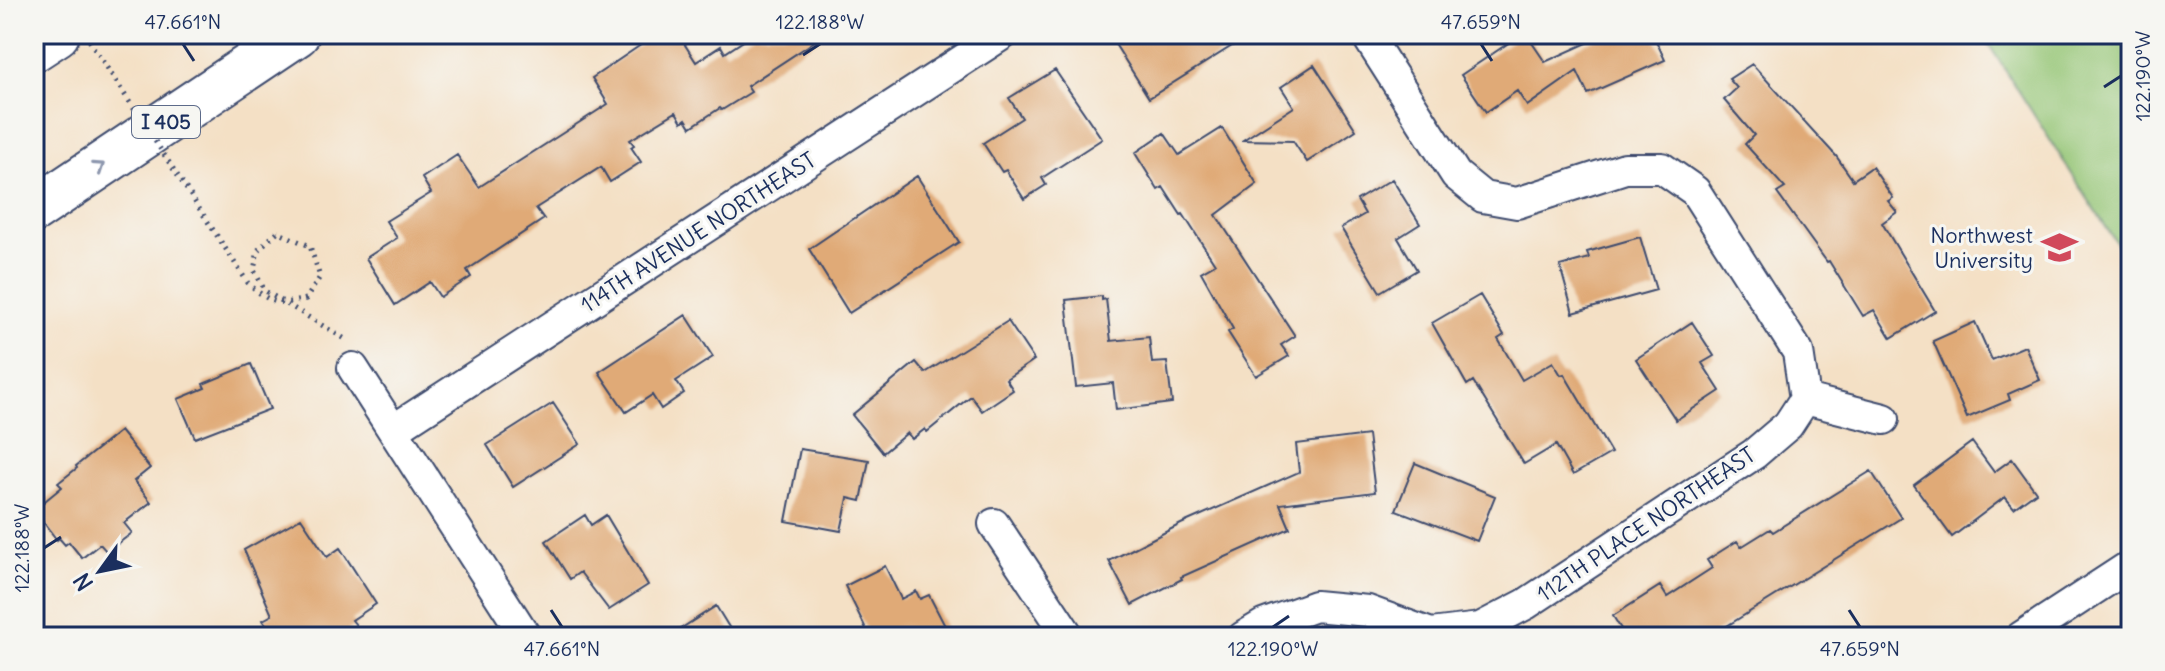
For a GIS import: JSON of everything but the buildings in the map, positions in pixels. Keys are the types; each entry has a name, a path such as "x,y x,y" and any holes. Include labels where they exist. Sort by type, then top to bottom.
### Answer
{"highway":[{"path":"34,49 57,34"},
{"name":"I 405","path":"34,210 297,34"}],"street":[{"name":"114TH AVENUE NORTHEAST","path":"393,430 1003,34"},
{"path":"1366,34 1456,175 1483,197 1517,203 1625,168 1662,168 1695,191 1798,352 1805,399 1884,419"},
{"path":"349,354 393,430 526,637"},
{"name":"112TH PLACE NORTHEAST","path":"1243,637 1263,625 1315,606 1368,611 1431,634 1480,628 1526,604 1754,454 1788,425 1805,399"},
{"path":"994,524 1069,637"},
{"path":"2021,637 2131,565"}],"path":[{"path":"85,34 248,283 267,300 283,304 306,299 320,277 310,246 277,232 258,250 254,270 265,291 349,354"}],"green space":[{"path":"1982,34 2131,34 2131,266"}],"place":[{"name":"Northwest University","path":"2059,248"}]}
